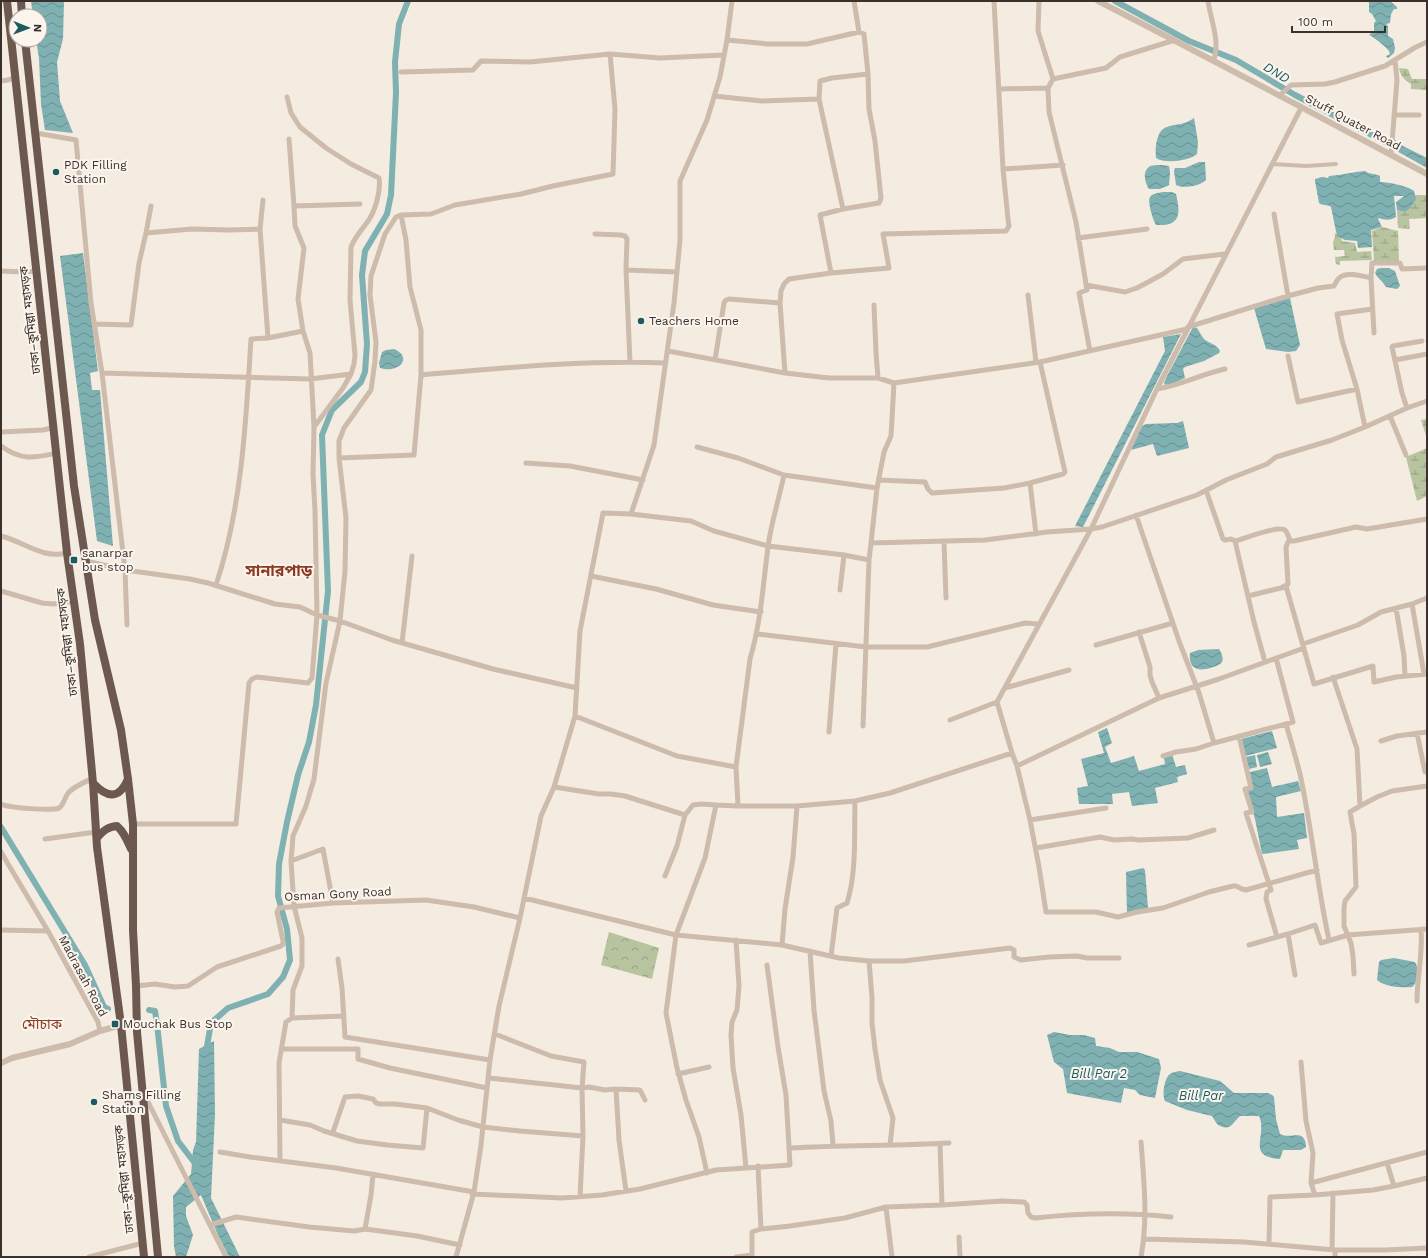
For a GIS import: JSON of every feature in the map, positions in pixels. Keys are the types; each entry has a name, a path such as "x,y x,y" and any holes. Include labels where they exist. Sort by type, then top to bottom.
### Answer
{"highway":[{"name":"ঢাকা–কুমিল্লা মহাসড়ক","path":"7,1 36,271 87,709 96,835 120,1025 144,1257"},
{"name":"ঢাকা–কুমিল্লা মহাসড়ক","path":"26,48 58,352 74,486 95,620 121,730 133,824 133,930 137,1032 141,1088 158,1257"},
{"path":"93,780 103,792 112,795 117,794 122,790 128,779"},
{"path":"96,835 104,829 117,826 126,838 133,852"}],"street":[{"path":"631,514 654,445 668,351 680,240 680,181 707,120 720,77 732,1"},
{"path":"831,273 820,217 822,214 879,203 881,198 875,141 869,109 868,74 864,34 860,32 854,1"},
{"path":"785,373 780,303 781,291 784,284 789,279 831,273 889,268 883,234 1006,231 1008,226 1003,169 994,1"},
{"path":"1039,1 1038,31 1053,79 1048,88 1049,112 1063,165 1087,290 1079,292 1090,351"},
{"name":"Stuff Quater Road","path":"1098,1 1281,94 1301,108 1391,152 1427,174"},
{"path":"1208,1 1216,40 1214,60"},
{"path":"727,40 768,44 807,44 860,32"},
{"path":"1053,79 1106,68 1120,57 1175,40"},
{"path":"1281,94 1291,85 1325,84 1335,82 1385,66 1427,42"},
{"path":"401,72 473,70 481,61 530,62 610,54 660,58 724,55"},
{"path":"292,1018 293,990 302,966 302,938 293,906 291,861 293,836 306,806 314,779 326,683 340,621 345,571 346,518 338,458 339,441 344,428 372,390 376,342 370,295 371,276 385,234 396,218 401,215 431,214 455,205 521,194 613,174 615,109 610,54"},
{"path":"1391,152 1397,80 1395,60"},
{"path":"843,209 819,99 820,81 832,78 868,74"},
{"path":"1,81 16,77"},
{"path":"999,89 1048,88"},
{"path":"714,96 762,101 819,99"},
{"path":"287,97 291,112 300,126 326,148 351,164 379,178 380,183 371,217 354,239 351,247 350,300 355,354 351,374 344,388 314,427"},
{"path":"950,720 997,702 1091,529 1157,389 1301,108"},
{"path":"1394,115 1419,115"},
{"path":"36,133 76,140 90,296 102,373 125,570 127,625"},
{"path":"133,824 236,824 249,683 252,679 257,677 308,683 312,678 317,615 316,518 313,474 314,427 310,378 310,353 302,331 298,299 304,248 295,226 289,139"},
{"path":"1272,164 1306,166 1336,164"},
{"path":"1003,169 1063,165"},
{"path":"263,200 260,229 268,338"},
{"path":"294,206 360,204"},
{"path":"94,324 131,325 139,263 151,206"},
{"path":"1274,214 1288,296"},
{"path":"338,458 414,455 421,375 421,330 410,287 406,240 401,215"},
{"path":"146,233 192,229 260,229"},
{"path":"1078,238 1147,229"},
{"path":"595,234 625,236 627,239 626,270 630,362"},
{"path":"1086,285 1124,292 1137,288 1163,274 1183,259 1225,254"},
{"path":"1374,333 1371,278 1372,263 1400,263 1402,269 1427,268"},
{"path":"626,270 677,272"},
{"path":"1,271 36,271"},
{"path":"668,351 785,373 829,378 878,378 894,383 1038,362 1090,351 1188,328 1288,296 1318,288 1334,286 1342,276 1358,275 1371,278"},
{"path":"879,480 925,482 928,489 932,493 1004,488 1063,474 1064,472 1038,362 1028,295"},
{"path":"714,360 724,303 726,300 780,303"},
{"path":"874,305 878,378"},
{"path":"1364,428 1357,389 1342,340 1337,314 1372,309"},
{"path":"216,585 225,559 237,498 249,377 251,339 268,338 302,331"},
{"path":"1407,408 1402,393 1392,347 1422,341"},
{"path":"1395,360 1427,354"},
{"path":"1288,356 1298,402 1357,389"},
{"path":"421,375 526,366 630,362 666,363"},
{"path":"1157,389 1176,385 1208,372 1226,369"},
{"path":"102,373 310,378 351,374"},
{"path":"863,726 869,560 877,488 884,452 891,436 894,383"},
{"path":"871,543 985,540 1091,529 1175,503 1226,480 1267,464 1276,457 1332,440 1427,401"},
{"path":"1390,416 1406,456"},
{"path":"1,432 43,430 55,427"},
{"path":"1,446 17,455 28,458 57,453"},
{"path":"697,447 738,458 784,475 877,488"},
{"path":"526,464 570,466 643,480"},
{"path":"738,806 736,767 750,659 761,612 768,546 784,475"},
{"path":"1030,483 1036,534"},
{"path":"1206,490 1223,539 1231,539 1235,541 1277,529 1285,530 1290,540"},
{"path":"456,1257 473,1193 483,1127 490,1060 499,1006 520,918 541,816 554,787 575,716 580,631 603,513 631,514 691,521 714,530 768,546 844,555 869,560"},
{"path":"1136,516 1196,686 1214,743"},
{"path":"1290,540 1294,541 1356,527 1367,529 1427,519"},
{"path":"1,536 16,541 32,550 52,555 68,554"},
{"path":"1290,540 1286,547 1289,580 1286,586 1314,684 1373,666 1374,682 1404,676 1425,674 1412,604"},
{"path":"1235,541 1265,662"},
{"path":"944,542 946,598"},
{"path":"840,590 844,555"},
{"path":"402,643 412,556"},
{"path":"86,561 125,570 190,579 216,585 275,604 300,607 317,615 340,621 402,643 493,669 577,688"},
{"path":"591,576 656,589 713,605 761,612"},
{"path":"1248,596 1286,586"},
{"path":"1,590 42,603 53,604 74,601"},
{"path":"1017,766 1159,698 1276,658 1358,625 1381,612 1412,604 1427,598"},
{"path":"1396,608 1404,656 1404,676"},
{"path":"1096,645 1173,622"},
{"path":"757,634 866,647 927,647 1025,623 1039,624"},
{"path":"1138,632 1150,667 1152,682 1159,698"},
{"path":"829,732 836,644"},
{"path":"1163,756 1176,752 1196,749 1293,722 1276,658"},
{"path":"1005,688 1069,670"},
{"path":"1333,678 1357,749 1360,806"},
{"path":"997,702 1017,766 1030,820 1046,912 1096,912 1118,917 1163,908 1233,886 1246,890 1317,870"},
{"path":"575,716 677,756 736,767"},
{"path":"1286,724 1300,776 1329,940"},
{"path":"1381,741 1397,736 1427,732"},
{"path":"1417,733 1425,772 1427,771"},
{"path":"1239,736 1251,788 1245,789 1252,812 1246,813 1271,890 1266,895 1266,899 1277,937"},
{"path":"665,876 677,846 685,815 693,805 797,806 855,801 890,794 1012,753"},
{"path":"1,804 6,807 16,808 59,808 67,793 72,789 93,780"},
{"path":"1354,974 1353,956 1348,935 1344,926 1345,901 1356,887 1354,834 1350,812 1377,797 1392,791 1427,786"},
{"path":"554,787 599,794 625,796 685,815"},
{"path":"831,956 837,908 847,903 849,895 853,866 855,801"},
{"path":"707,1173 699,1137 678,1074 666,1013 676,935 705,858 716,805"},
{"path":"782,945 785,909 793,857 797,806"},
{"path":"1030,820 1106,808"},
{"path":"1036,848 1100,837 1114,840 1188,838 1214,830"},
{"path":"45,839 96,835"},
{"path":"291,861 323,849 333,903"},
{"name":"Madrasah Road","path":"1,852 48,931 98,1022 100,1031"},
{"path":"524,898 676,935 782,945 839,958 869,961 904,961 1010,948 1014,950 1014,958 1021,960 1077,956 1087,958 1120,958"},
{"name":"Osman Gony Road","path":"136,986 155,984 175,987 188,986 217,967 281,946 283,941 277,912 279,908 333,903 426,900 474,907 520,918"},
{"path":"1249,945 1315,925 1321,943 1348,935 1427,929"},
{"path":"1,930 48,931"},
{"path":"1417,1001 1418,978 1422,953 1421,930"},
{"path":"1288,934 1295,975"},
{"path":"736,940 739,986 737,1010 732,1022 731,1035 733,1068 741,1115 746,1168"},
{"path":"810,951 814,1010 824,1091 831,1121 834,1145"},
{"path":"338,959 342,988 345,1037 490,1060"},
{"path":"869,961 872,998 872,1023 875,1049 880,1080 893,1118 890,1145"},
{"path":"220,1152 336,1168 473,1193 580,1197 626,1191 716,1170 758,1166 790,1166 786,1095 767,965"},
{"path":"280,1161 279,1062 286,1022 292,1018 344,1016"},
{"path":"1,1062 70,1044 100,1031 120,1025"},
{"path":"494,1034 551,1056 584,1062 582,1088 583,1136 580,1197"},
{"path":"281,1049 358,1049 358,1059 390,1068 487,1088"},
{"path":"1301,1062 1306,1121 1313,1153 1312,1183 1315,1195"},
{"path":"678,1074 710,1067"},
{"path":"488,1078 582,1088 589,1087 605,1090 640,1090 645,1100"},
{"path":"141,1088 202,1210 211,1224 226,1257"},
{"path":"616,1089 619,1140 626,1191"},
{"path":"333,1132 345,1097 358,1096 374,1099 376,1103 380,1104 395,1104 426,1108 458,1120 483,1127 583,1136"},
{"path":"280,1120 310,1125 324,1131 333,1132 357,1140 387,1145 423,1148 426,1108"},
{"path":"1141,1142 1145,1214 1145,1239 1142,1257"},
{"path":"790,1148 834,1145 949,1143"},
{"path":"940,1144 942,1205"},
{"path":"1312,1183 1427,1152"},
{"path":"1387,1163 1394,1186"},
{"path":"758,1166 761,1229"},
{"path":"365,1229 373,1174"},
{"path":"1269,1244 1270,1197 1373,1190 1427,1178"},
{"path":"1334,1193 1335,1257"},
{"path":"736,1257 752,1256 752,1232 761,1229 844,1218 886,1207 1019,1201 1024,1202 1027,1205 1028,1213 1031,1217 1035,1218 1074,1213 1145,1214 1171,1217"},
{"path":"886,1207 892,1257"},
{"path":"211,1224 236,1217 309,1227 354,1231 365,1229 417,1236 460,1245"},
{"path":"959,1237 960,1257"},
{"path":"1145,1239 1244,1242 1334,1250 1427,1248"},
{"path":"89,1257 143,1243"}],"green space":[{"path":"1399,68 1408,69 1412,79 1427,79 1427,90 1411,89 1411,84 1403,78"},
{"path":"1414,195 1427,195 1427,218 1409,219 1410,229 1398,228 1397,210 1405,212"},
{"path":"1382,227 1398,231 1399,261 1374,261 1372,231"},
{"path":"1336,232 1337,236 1341,238 1342,241 1355,243 1357,252 1371,251 1372,260 1340,261 1340,265 1336,264 1335,257 1345,256 1344,250 1334,250 1333,243"},
{"path":"1427,419 1427,439 1421,420"},
{"path":"1427,448 1427,496 1417,501 1406,457"},
{"path":"609,932 659,948 652,979 601,965"}],"water":[{"path":"31,1 64,1 63,39 57,62 60,101 73,133 45,130 41,104 37,48 48,48 48,8 32,8"},
{"path":"1369,1 1390,1 1397,7 1397,9 1394,9 1391,14 1390,23 1386,24 1388,26 1388,36 1393,39 1395,48 1394,53 1388,58 1386,56 1390,54 1389,51 1380,42 1369,35 1374,31 1374,23 1376,21 1369,12"},
{"path":"1194,118 1198,142 1197,154 1177,161 1165,161 1156,158 1157,140 1160,132 1167,127 1190,121"},
{"path":"1394,139 1403,146 1427,158 1427,168 1393,149"},
{"path":"1199,162 1205,162 1206,180 1200,184 1192,186 1183,187 1176,185 1175,168 1185,168"},
{"path":"1162,165 1169,166 1169,185 1160,189 1149,189 1146,184 1145,172 1149,167"},
{"path":"1365,171 1380,176 1380,182 1411,189 1414,191 1416,199 1411,207 1405,212 1397,210 1396,202 1404,196 1394,196 1396,217 1387,220 1379,218 1378,219 1382,227 1371,230 1372,247 1358,248 1357,241 1345,240 1337,236 1331,207 1319,203 1315,179"},
{"path":"1172,192 1176,194 1178,208 1177,218 1170,224 1156,225 1153,219 1149,199 1156,193"},
{"path":"83,253 98,371 90,373 92,390 100,390 113,546 97,541 60,256"},
{"path":"1389,268 1395,271 1400,286 1397,289 1386,287 1378,277 1375,273 1377,269"},
{"path":"1290,298 1300,345 1296,351 1288,352 1266,349 1254,308"},
{"path":"1193,327 1197,328 1206,341 1215,345 1220,351 1204,361 1185,367 1183,369 1185,378 1165,385 1164,383 1166,378"},
{"path":"1181,334 1083,527 1075,526 1165,351 1163,337"},
{"path":"394,349 400,352 403,356 402,364 393,369 380,368 379,363 382,352"},
{"path":"1183,421 1189,448 1157,456 1153,444 1131,450 1142,426 1146,424 1177,423"},
{"path":"1219,649 1223,659 1217,666 1206,669 1198,669 1192,665 1190,653 1198,650"},
{"path":"1107,728 1112,743 1105,747 1111,763 1134,756 1139,771 1165,764 1164,758 1172,754 1176,767 1185,765 1187,774 1177,777 1178,782 1155,788 1158,803 1132,806 1129,792 1112,794 1113,804 1079,804 1077,788 1088,786 1081,759 1104,753 1098,732"},
{"path":"1272,731 1277,748 1245,756 1241,739"},
{"path":"1268,752 1272,764 1260,767 1257,755"},
{"path":"1255,755 1257,767 1249,769 1246,757"},
{"path":"1267,768 1272,787 1298,781 1301,791 1276,797 1277,817 1304,813 1307,838 1297,840 1299,849 1262,854 1255,819 1247,791 1253,789 1250,772"},
{"path":"1143,868 1145,870 1148,908 1127,914 1126,872"},
{"path":"1394,958 1415,962 1418,975 1416,982 1412,987 1389,986 1377,980 1379,962 1381,960"},
{"name":"Bill Par 2","path":"1054,1032 1070,1035 1084,1035 1095,1038 1096,1046 1110,1048 1119,1052 1137,1052 1159,1059 1161,1068 1155,1098 1140,1095 1135,1090 1124,1088 1121,1103 1067,1093 1063,1069 1054,1062 1047,1035"},
{"path":"214,1041 215,1114 211,1198 240,1257 229,1257 201,1195 186,1207 186,1216 193,1235 186,1257 176,1257 174,1246 173,1196 191,1174 193,1150 196,1142 199,1049"},
{"name":"Bill Par","path":"1180,1071 1220,1081 1234,1093 1268,1093 1272,1095 1274,1097 1276,1119 1280,1134 1289,1136 1297,1135 1303,1137 1306,1147 1301,1150 1283,1150 1280,1159 1269,1157 1263,1154 1260,1150 1261,1123 1259,1116 1240,1116 1230,1126 1225,1128 1217,1124 1212,1116 1187,1110 1165,1101 1164,1092 1168,1076 1173,1072"}],"waterway":[{"path":"206,1052 211,1023 228,1008 268,994 283,977 290,960 287,929 278,896 279,864 287,822 298,775 309,742 316,705 328,591 322,435 332,410 361,382 365,372 367,344 362,275 365,251 387,214 391,195 396,93 395,62 399,24 408,1"},
{"name":"DND","path":"1115,1 1189,41 1236,60 1295,95 1395,147"},
{"path":"1,827 85,965 104,1007 108,1009"},
{"path":"149,1010 155,1011 166,1106 178,1141 197,1166"}],"place":[{"name":"PDK Filling Station","path":"56,172"},
{"name":"Teachers Home","path":"641,321"},
{"name":"sanarpar bus stop","path":"74,560"},
{"name":"Mouchak Bus Stop","path":"115,1024"},
{"name":"Shams Filling Station","path":"94,1102"}],"district":[{"name":"সানারপাড়","path":"279,570"},
{"name":"মৌচাক","path":"42,1024"}]}
